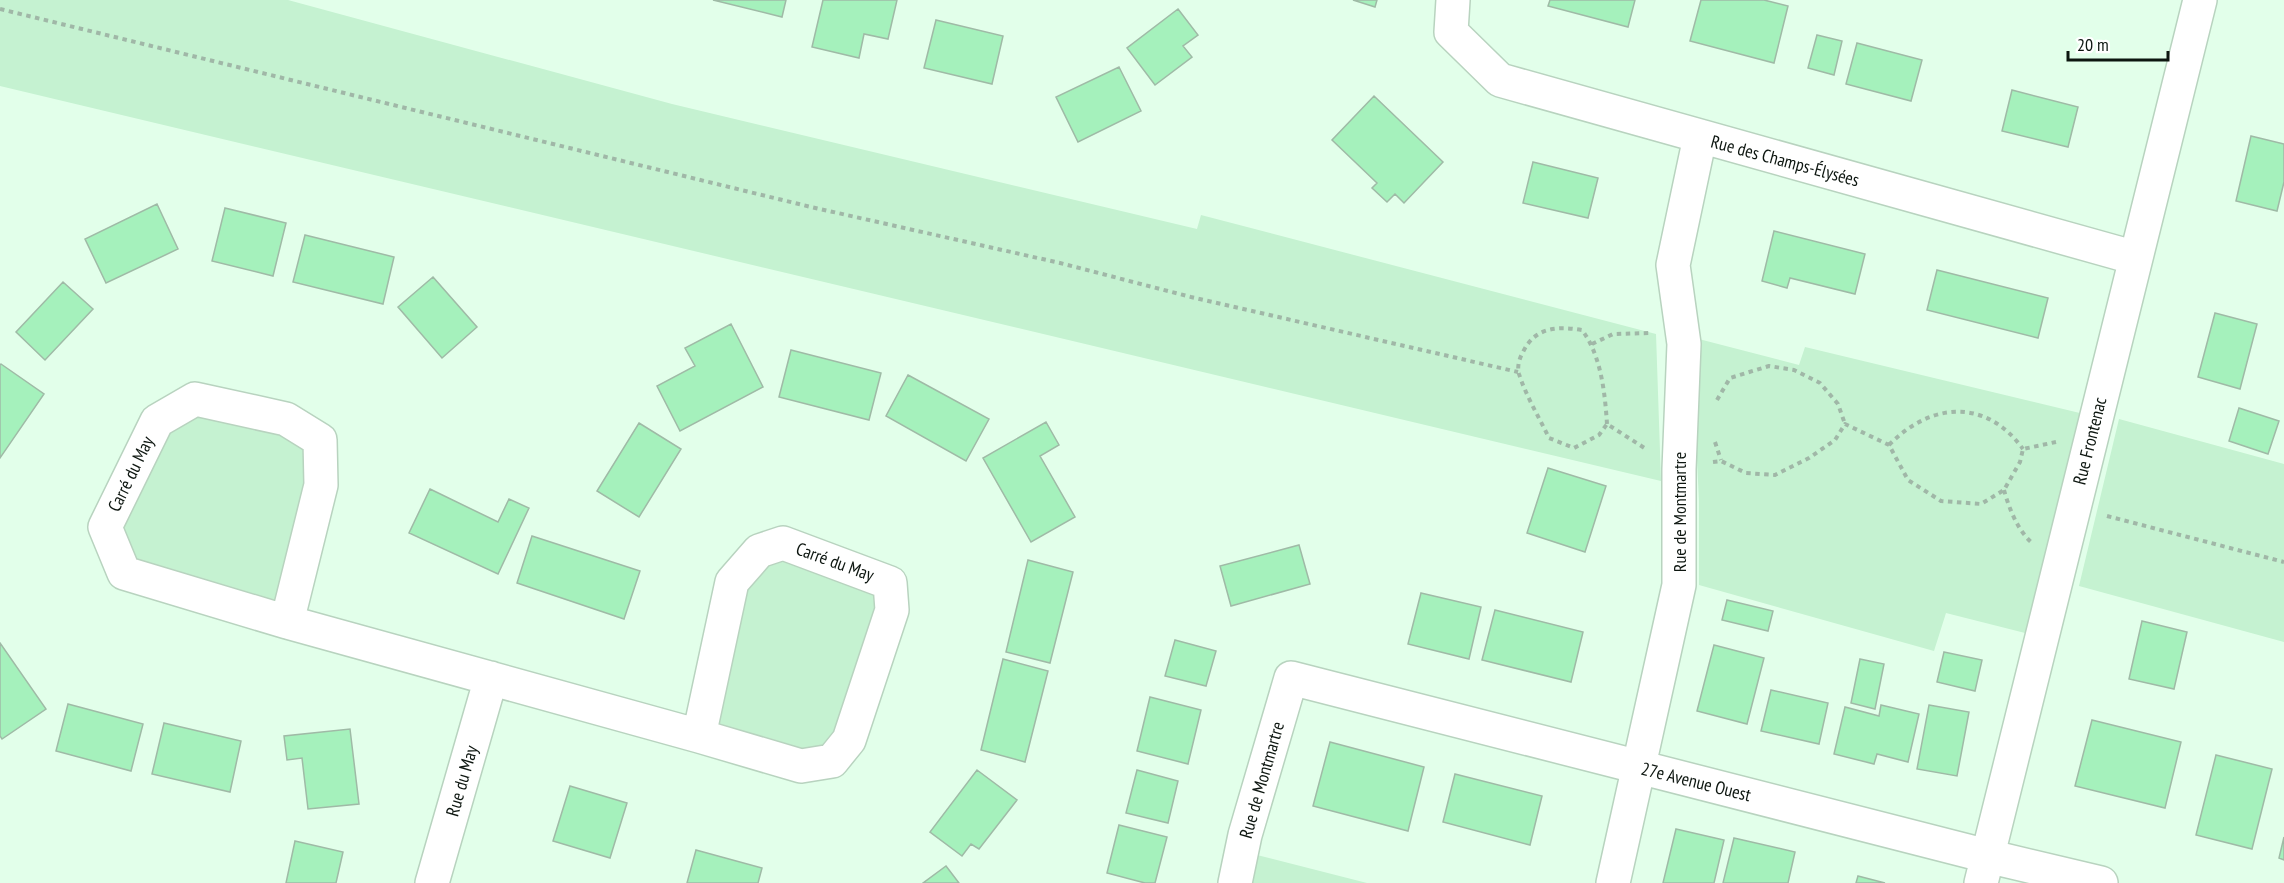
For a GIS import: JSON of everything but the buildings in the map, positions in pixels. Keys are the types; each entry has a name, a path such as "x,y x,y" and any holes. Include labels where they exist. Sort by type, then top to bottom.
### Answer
{"street":[{"name":"Rue des Champs-Élysées","path":"1452,0 1451,32 1500,80 2136,258"},
{"name":"Rue Frontenac","path":"1984,870 2200,0"},
{"name":"Rue de Montmartre","path":"1613,883 1679,585 1679,469 1684,344 1673,265 1700,137"},
{"name":"Carré du May","path":"286,622 321,485 320,440 286,419 195,399 157,421 105,527 124,573 286,622 801,766 832,761 849,740 892,610 890,583 783,543 759,550 732,582 699,736"},
{"name":"Rue du May","path":"432,883 491,678"},
{"name":"Rue de Montmartre","path":"1235,883 1245,836 1291,678"},
{"name":"27e Avenue Ouest","path":"1291,678 1639,767 1984,870 2101,883"}],"path":[{"path":"0,9 811,207 1518,372"},
{"path":"1561,327 1582,330 1592,344 1607,424 1599,435 1574,448 1549,438 1518,372 1519,359 1528,340 1541,332 1561,327"},
{"path":"1715,406 1730,378 1768,366 1794,370 1820,383 1838,404 1845,424 1889,445 1908,480 1941,501 1981,504 2004,490 2020,462 2023,449 2011,433 1988,416 1964,412 1936,414 1919,421 1903,431 1889,445"},
{"path":"1607,424 1679,469 1721,461 1746,472 1775,475 1809,458 1835,440 1845,424"},
{"path":"2023,449 2078,437 2088,450"},
{"path":"1714,439 1721,461"},
{"path":"2104,505 2107,516 2284,562"}],"green space":[{"path":"0,0 288,0 672,104 1197,229 1201,215 1656,334 1661,481 0,86"},
{"path":"1691,337 1799,365 1805,347 2084,414 2029,634 1946,613 1934,651 1699,585 1699,501"},
{"path":"195,399 320,440 287,622 124,573 105,527 157,421"},
{"path":"2119,419 2284,464 2284,642 2079,586"},
{"path":"759,551 890,583 832,761 699,736"},
{"path":"1249,853 1367,883 1242,883"}]}
